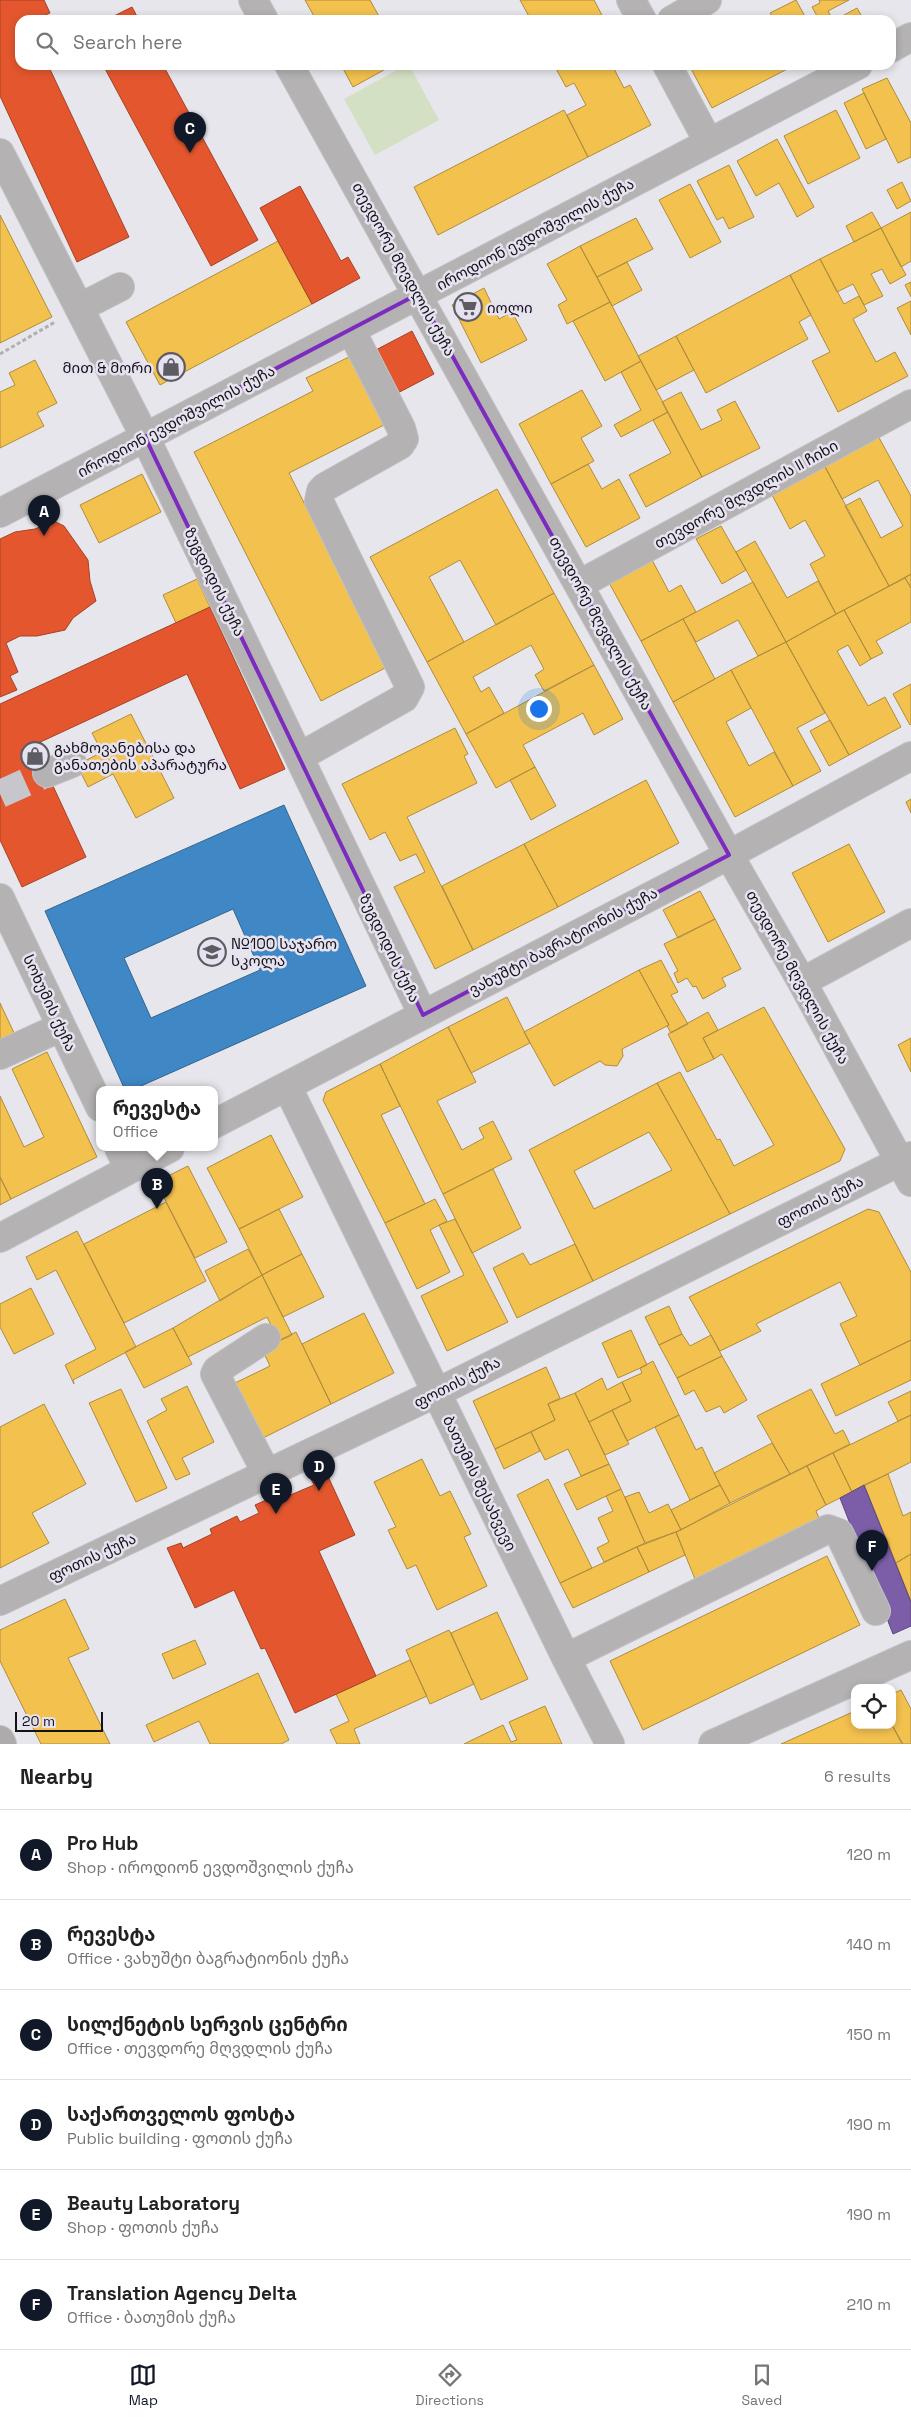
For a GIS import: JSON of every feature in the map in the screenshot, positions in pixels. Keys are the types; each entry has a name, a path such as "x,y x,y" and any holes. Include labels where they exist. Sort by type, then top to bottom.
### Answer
{"main road":[{"path":"0,1740 2,1744"}],"street":[{"path":"253,0 261,15"},
{"path":"631,0 639,15"},
{"path":"681,15 707,0"},
{"path":"896,45 911,37"},
{"name":"თევდორე მღვდლის ქუჩა","path":"292,70 580,584 729,855 907,1166"},
{"path":"669,70 709,143"},
{"name":"იროდიონ ევდოშვილის ქუჩა","path":"0,513 848,70"},
{"name":"ზუგდიდის ქუჩა","path":"0,153 145,437 423,1015"},
{"path":"79,308 120,287"},
{"path":"299,757 404,698 410,687 320,501 320,491 324,487 400,445 404,439 401,428 351,330"},
{"name":"თევდორე მღვდლის II ჩიხი","path":"580,584 911,404"},
{"name":"ვახუშტი ბაგრატიონის ქუჩა","path":"218,1122 729,855 911,756"},
{"path":"47,773 72,763"},
{"name":"სოხუმის ქუჩა","path":"0,898 96,1099"},
{"path":"802,982 911,923"},
{"path":"0,1055 61,1027"},
{"name":"ბათუმის შესახვევი","path":"287,1086 436,1394 610,1744"},
{"path":"0,1238 124,1158 156,1151"},
{"name":"ფოთის ქუჩა","path":"0,1601 436,1394 907,1166"},
{"path":"266,1338 217,1370 215,1374 267,1474"},
{"path":"566,1658 828,1529 838,1533 876,1611"},
{"path":"713,1744 911,1656"}],"path":[{"path":"0,354 79,308"}],"highlighted area":[{"path":"418,294 729,855 423,1015 145,437"}],"green space":[{"path":"397,70 412,70 439,120 375,155 344,99"}],"building: Homes":[{"path":"305,0 370,0 378,15 313,15"},
{"path":"520,0 594,0 602,15 528,15"},
{"path":"796,0 804,15 771,15 770,13"},
{"path":"819,0 849,0 828,11 830,15 816,15 812,7 820,3"},
{"path":"857,8 861,15 844,15"},
{"path":"344,70 384,70 353,87"},
{"path":"557,70 615,70 624,88 630,85 651,125 588,157 567,115 586,105 574,83 566,87"},
{"path":"692,70 785,70 712,108"},
{"path":"887,78 911,123 911,157 898,163 862,89"},
{"path":"864,93 886,139 866,149 844,103"},
{"path":"564,110 588,157 438,235 414,187"},
{"path":"836,110 860,158 808,184 784,136"},
{"path":"777,139 814,207 797,217 779,183 756,196 737,161"},
{"path":"729,165 754,217 729,229 723,217 717,220 697,181"},
{"path":"902,182 911,201 897,209 887,190"},
{"path":"690,184 721,242 690,258 659,200"},
{"path":"872,212 881,228 854,242 846,226"},
{"path":"911,212 911,261 901,267 881,228"},
{"path":"0,215 52,317 0,343"},
{"path":"636,218 653,249 597,277 580,246"},
{"path":"881,228 906,275 890,284 882,269 871,274 883,296 864,305 853,284 837,292 820,259"},
{"path":"278,241 312,304 160,385 126,322"},
{"path":"580,246 610,302 567,324 558,305 567,300 547,264"},
{"path":"820,259 844,304 859,296 867,311 853,319 876,362 895,352 908,376 838,412 812,361 830,352 790,275"},
{"path":"627,262 642,290 612,306 597,277"},
{"path":"790,275 811,315 799,322 808,339 706,393 676,336"},
{"path":"911,282 911,297 905,285"},
{"path":"484,288 499,319 512,312 527,340 481,363 452,305"},
{"path":"911,301 911,335 897,308"},
{"path":"610,302 641,361 605,381 573,321"},
{"path":"676,336 694,370 656,390 638,356"},
{"path":"351,356 386,424 289,473 387,667 321,701 194,452 313,391 306,378"},
{"path":"35,360 57,403 37,413 44,426 0,448 0,392 15,385 9,373"},
{"path":"641,361 668,412 621,437 614,425 641,410 621,372"},
{"path":"582,390 602,426 581,438 594,461 551,484 519,424"},
{"path":"681,392 701,430 722,420 717,410 735,401 760,448 702,477 662,402"},
{"path":"668,412 702,477 646,507 629,475 671,453 653,420"},
{"path":"877,434 911,496 911,574 889,586 845,506 860,498 881,538 903,526 878,480 842,499 823,463"},
{"path":"823,463 889,586 836,614 810,564 825,556 805,520 790,529 770,491"},
{"path":"588,464 602,489 619,479 640,518 586,547 551,484"},
{"path":"142,474 161,512 99,543 80,505"},
{"path":"497,489 554,593 496,625 460,560 429,577 464,642 427,662 370,557"},
{"path":"721,526 746,570 722,584 696,539"},
{"path":"755,541 787,598 818,581 836,614 786,642 736,552"},
{"path":"650,556 669,592 681,585 696,612 641,641 607,579"},
{"path":"911,574 911,588 905,578"},
{"path":"905,578 911,588 911,622 876,641 883,653 871,659 844,610"},
{"path":"197,579 210,607 176,623 163,595"},
{"path":"753,582 786,642 758,656 738,620 696,642 683,619"},
{"path":"554,593 594,665 544,691 535,675 544,669 531,645 473,677 481,692 489,687 504,713 466,734 427,662"},
{"path":"844,610 871,659 860,666 848,645 837,651 868,706 885,697 901,727 849,755 786,642"},
{"path":"683,619 715,679 673,702 641,641"},
{"path":"786,642 825,713 797,728 821,771 793,786 731,670"},
{"path":"594,665 623,719 594,735 583,713 523,745 535,767 496,788 466,734"},
{"path":"731,670 751,708 726,722 749,766 774,752 793,786 735,817 673,702"},
{"path":"911,684 911,724 910,725 893,694"},
{"path":"131,714 174,798 136,818 113,774 88,787 77,765 102,752 92,733"},
{"path":"830,720 849,755 829,766 810,731"},
{"path":"455,728 468,754 464,756 477,783 407,817 473,950 435,969 394,887 425,872 416,854 400,861 385,832 370,840 342,784"},
{"path":"535,767 556,806 531,820 510,780"},
{"path":"646,780 679,843 558,907 524,844"},
{"path":"911,799 911,813 906,802"},
{"path":"524,844 558,907 473,950 442,886"},
{"path":"849,844 885,912 828,942 792,873"},
{"path":"700,891 715,919 678,938 663,910"},
{"path":"715,919 741,969 722,978 726,986 703,999 696,986 693,987 687,978 678,983 674,973 678,971 664,944"},
{"path":"661,960 678,992 671,995 688,1024 671,1033 667,1026 669,1025 639,970"},
{"path":"639,970 669,1025 622,1049 623,1056 617,1066 605,1065 600,1061 554,1086 524,1032"},
{"path":"507,997 530,1043 471,1073 448,1027"},
{"path":"0,1003 16,1037 0,1045"},
{"path":"764,1007 845,1149 840,1161 730,1214 657,1083 680,1072 717,1140 720,1139 734,1166 774,1145 722,1054 714,1059 703,1038"},
{"path":"708,1012 718,1030 703,1038 714,1059 687,1072 668,1034"},
{"path":"448,1027 476,1082 437,1101 462,1150 484,1138 479,1128 493,1121 512,1159 443,1194 380,1064"},
{"path":"911,1038 911,1072 898,1045"},
{"path":"47,1052 97,1157 11,1199 0,1177 0,1096 24,1147 44,1137 12,1069"},
{"path":"380,1064 400,1106 381,1115 425,1204 385,1223 323,1100 326,1092"},
{"path":"657,1083 730,1214 593,1281 529,1150","holes":["649,1132 672,1170 594,1209 574,1171"]},
{"path":"271,1135 303,1197 239,1229 207,1168"},
{"path":"188,1166 227,1242 195,1258 156,1182"},
{"path":"493,1169 521,1228 472,1253 443,1194"},
{"path":"0,1177 11,1199 0,1205"},
{"path":"435,1199 447,1221 430,1230 450,1272 417,1289 385,1223"},
{"path":"166,1202 206,1281 124,1323 84,1244"},
{"path":"279,1209 302,1254 262,1275 239,1229"},
{"path":"868,1209 879,1212 911,1272 911,1340 860,1365 840,1324 857,1316 840,1282 756,1324 761,1331 720,1351 689,1297"},
{"path":"455,1219 508,1322 447,1351 421,1296 464,1275 439,1225"},
{"path":"77,1231 136,1347 73,1380 74,1384 65,1365 96,1349 56,1270 37,1280 26,1257"},
{"path":"575,1244 593,1281 517,1318 493,1268 523,1253 530,1265"},
{"path":"248,1249 262,1275 220,1301 205,1271"},
{"path":"302,1254 324,1297 283,1317 262,1275"},
{"path":"262,1275 292,1335 279,1341 267,1317 188,1357 173,1328"},
{"path":"31,1288 54,1334 14,1354 0,1327 0,1304"},
{"path":"669,1306 682,1334 659,1345 645,1317"},
{"path":"364,1313 394,1373 331,1404 302,1344"},
{"path":"173,1328 192,1364 144,1388 125,1352"},
{"path":"631,1330 647,1365 618,1378 602,1343"},
{"path":"296,1332 331,1404 263,1438 235,1383 270,1366 262,1349"},
{"path":"682,1334 690,1346 711,1335 722,1356 677,1378 659,1345"},
{"path":"911,1340 911,1380 836,1416 821,1384"},
{"path":"722,1356 747,1400 724,1413 720,1406 706,1412 694,1390 685,1395 677,1378"},
{"path":"653,1361 679,1415 627,1441 612,1410 631,1401 622,1382 642,1373 640,1368"},
{"path":"546,1367 560,1398 548,1404 555,1420 495,1449 473,1401"},
{"path":"602,1378 607,1390 622,1382 631,1401 589,1422 575,1393"},
{"path":"187,1386 214,1442 182,1458 190,1474 176,1480 147,1421 167,1410 161,1399"},
{"path":"121,1389 167,1488 136,1502 89,1403"},
{"path":"811,1389 835,1434 843,1430 850,1444 790,1474 757,1416"},
{"path":"911,1391 911,1415 898,1421 888,1402"},
{"path":"575,1393 609,1464 581,1476 568,1449 545,1460 531,1432 555,1420 548,1404"},
{"path":"44,1404 86,1484 32,1513 49,1543 0,1568 0,1427"},
{"path":"612,1410 629,1444 605,1455 589,1422"},
{"path":"679,1415 696,1450 702,1447 720,1485 690,1500 655,1427"},
{"path":"911,1415 911,1462 852,1492 833,1453"},
{"path":"531,1432 540,1451 504,1469 495,1449"},
{"path":"772,1443 790,1474 730,1503 714,1473"},
{"path":"833,1453 852,1492 826,1505 807,1466"},
{"path":"422,1459 440,1496 450,1491 471,1534 464,1537 487,1586 437,1610 416,1565 407,1569 388,1530 396,1527 374,1482"},
{"path":"609,1464 621,1489 577,1510 564,1484"},
{"path":"807,1466 826,1505 816,1511 819,1518 695,1579 676,1532"},
{"path":"888,1474 903,1516 911,1512 911,1554 896,1563 864,1485"},
{"path":"548,1479 592,1568 560,1583 517,1495"},
{"path":"720,1485 730,1503 681,1530 671,1510"},
{"path":"621,1489 645,1543 604,1562 597,1548 609,1542 598,1518 613,1511 606,1496"},
{"path":"639,1492 649,1513 668,1504 681,1530 645,1543 625,1497"},
{"path":"676,1532 685,1555 649,1572 637,1547"},
{"path":"637,1547 649,1572 573,1608 560,1583"},
{"path":"911,1554 911,1602 896,1563"},
{"path":"827,1556 860,1625 643,1730 610,1661"},
{"path":"65,1599 89,1649 68,1658 110,1744 41,1744 0,1661 0,1630"},
{"path":"497,1612 528,1679 481,1700 451,1633"},
{"path":"449,1630 474,1684 430,1704 406,1650"},
{"path":"195,1640 206,1664 173,1679 162,1654"},
{"path":"410,1660 427,1696 354,1729 360,1744 337,1744 330,1730 349,1721 336,1694"},
{"path":"258,1673 289,1740 281,1744 210,1744 199,1721 154,1742 146,1725"},
{"path":"901,1690 911,1709 911,1744 903,1744 894,1729 896,1729 896,1692"},
{"path":"545,1706 562,1744 464,1744 503,1725 511,1742 517,1740 509,1722"},
{"path":"851,1713 851,1729 894,1729 902,1744 781,1744"}],"building: Shops":[{"path":"0,0 44,0 50,13 45,15 15,15 15,70 50,70 129,237 77,262 0,96"},
{"path":"132,7 136,15 116,15"},
{"path":"106,70 166,70 258,240 211,266"},
{"path":"300,186 341,261 348,257 360,278 312,304 260,208"},
{"path":"412,331 434,374 392,396 370,353"},
{"path":"54,521 64,526 88,560 90,581 96,601 73,618 65,630 37,636 20,636 6,643 18,672 10,676 17,690 0,697 0,539 15,532 35,529"},
{"path":"210,607 285,769 240,789 187,674 34,745 86,857 22,887 0,840 0,704"},
{"path":"326,1472 355,1535 319,1551 376,1676 295,1713 265,1648 261,1649 234,1590 195,1608 167,1548 181,1543 183,1548 212,1534 210,1529 237,1516 240,1522 259,1513 255,1505 286,1491 288,1496 314,1485 311,1479"}],"building: Offices":[{"path":"864,1485 911,1602 911,1626 893,1634 840,1498"}],"building: Schools":[{"name":"№100 საჯარო სკოლა","path":"284,805 366,986 141,1086 123,1086 45,911","holes":["233,909 260,970 151,1018 124,958"]}],"tunnel":[{"path":"0,794 47,773"}],"place":[{"name":"სილქნეტის სერვის ცენტრი","path":"190,153"},
{"name":"იოლი","path":"468,307"},
{"name":"მით & მორი","path":"171,367"},
{"name":"Pro Hub","path":"44,536"},
{"name":"გახმოვანებისა და განათების აპარატურა","path":"35,756"},
{"name":"№100 საჯარო სკოლა","path":"212,952"},
{"name":"რევესტა","path":"157,1209"},
{"name":"საქართველოს ფოსტა","path":"319,1491"},
{"name":"Beauty Laboratory","path":"276,1514"},
{"name":"Translation Agency Delta","path":"872,1571"}]}
